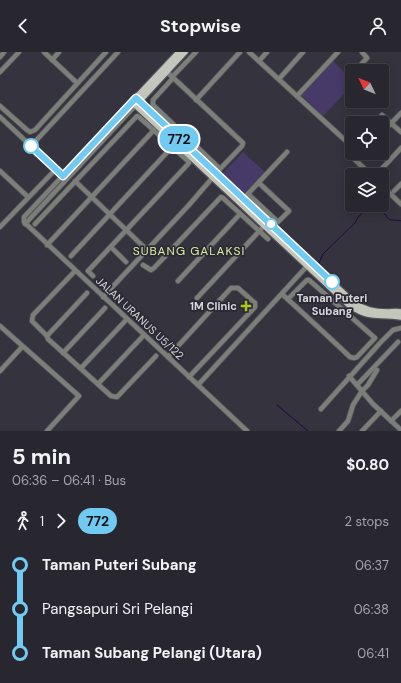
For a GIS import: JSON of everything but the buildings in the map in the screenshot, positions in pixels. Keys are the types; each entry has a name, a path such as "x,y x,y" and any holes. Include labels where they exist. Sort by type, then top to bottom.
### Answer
{"main road":[{"path":"135,102 179,52"},
{"path":"135,102 167,72 185,52"},
{"path":"135,102 216,174 264,226 309,264"},
{"path":"242,201 309,264 350,306 366,315 400,315"}],"street":[{"path":"0,57 4,52"},
{"path":"0,72 19,52"},
{"path":"44,52 77,83"},
{"path":"52,60 59,52"},
{"path":"0,106 26,130 30,132 35,130 106,52"},
{"path":"31,146 118,52"},
{"path":"196,52 153,100 153,105 216,174"},
{"path":"196,100 240,52"},
{"path":"249,52 345,140"},
{"path":"259,61 267,52"},
{"path":"279,79 303,52"},
{"path":"297,96 338,52"},
{"path":"361,64 367,58 362,52"},
{"path":"103,297 242,146 242,143 167,72"},
{"path":"25,224 90,155 135,102"},
{"path":"25,224 24,218 135,102"},
{"path":"54,109 60,114"},
{"path":"391,123 401,113"},
{"path":"382,114 401,132"},
{"path":"35,224 137,116 154,130 189,162 88,271 93,276"},
{"path":"0,117 63,176 64,180 46,202"},
{"path":"48,245 154,130"},
{"path":"71,256 172,147"},
{"path":"382,168 401,148"},
{"path":"242,201 287,152"},
{"path":"63,176 69,174 90,155"},
{"path":"355,160 364,168"},
{"path":"0,226 56,169"},
{"path":"0,171 28,197"},
{"path":"75,181 147,250"},
{"path":"248,194 278,222 289,211 259,183"},
{"path":"394,192 401,184"},
{"path":"389,193 401,204"},
{"path":"143,265 149,269 154,268 221,198 223,198 268,239"},
{"path":"178,281 240,214"},
{"name":"JALAN URANUS U5/122","path":"25,224 247,431"},
{"path":"197,298 264,226"},
{"path":"111,247 126,262"},
{"path":"198,385 309,264"},
{"path":"75,271 34,315 32,321 48,336 48,339 112,396 117,397 156,356"},
{"path":"282,294 350,357 357,357 374,338 312,281 307,280 288,299"},
{"path":"168,356 231,288 238,288 246,295 255,304 255,307 190,377"},
{"path":"48,336 87,292"},
{"path":"63,353 105,308"},
{"path":"80,367 127,319"},
{"path":"0,326 79,396 47,431"},
{"path":"321,409 366,357 393,330 401,328"},
{"path":"98,384 144,335"},
{"path":"229,335 236,342"},
{"path":"357,385 398,342"},
{"path":"0,371 22,347"},
{"path":"362,351 366,357"},
{"path":"339,431 348,421 353,405 377,370"},
{"path":"349,376 362,392 392,421 398,430"},
{"path":"362,431 381,411"},
{"path":"392,421 401,411"}],"shaded area":[{"path":"333,61 345,73 345,93 323,116 301,95"},
{"path":"243,152 265,172 244,195 222,174"}],"waterway":[{"path":"319,263 323,254 355,223 366,209 370,207 378,207 389,219 401,221"},
{"path":"277,405 308,431"}],"bus line":[{"name":"772","path":"31,146 63,176 136,98 332,282"}],"place":[{"name":"Taman Puteri Subang","path":"332,282"},
{"name":"1M Clinic","path":"246,306"}],"district":[{"name":"SUBANG GALAKSI","path":"189,251"}]}
